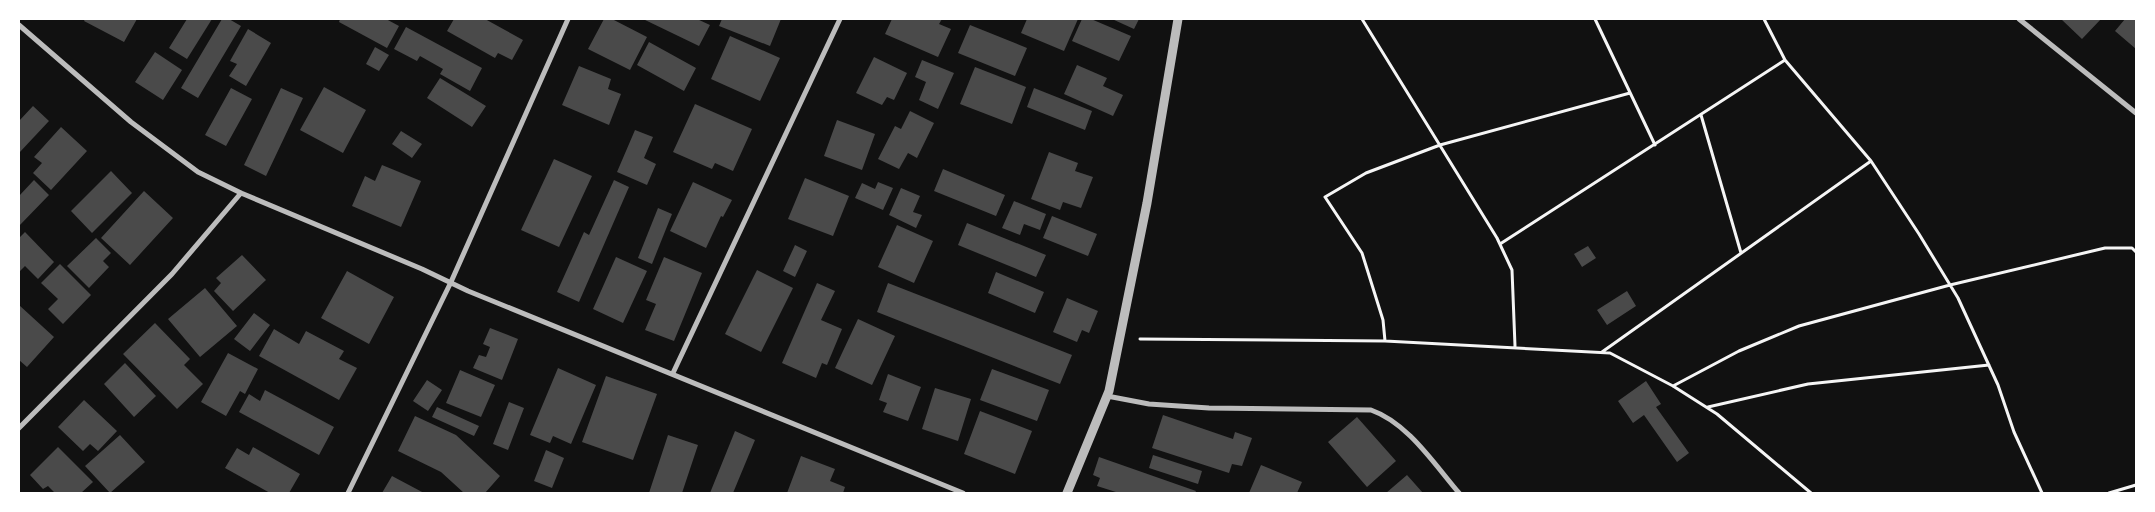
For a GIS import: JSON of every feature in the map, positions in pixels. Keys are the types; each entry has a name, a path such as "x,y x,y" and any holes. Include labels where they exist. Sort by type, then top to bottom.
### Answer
{"street":[{"path":"348,493 451,282 568,19"},
{"path":"674,373 840,19"},
{"path":"1067,493 1107,396 1147,204 1178,19"},
{"path":"2019,19 2136,113"},
{"path":"19,25 146,133 198,172 241,193 451,282 963,493"},
{"path":"19,428 172,274 241,193"},
{"path":"1107,396 1149,404 1371,410 1383,414 1407,433 1459,493"}],"path":[{"path":"1362,19 1500,244 1512,270 1515,346"},
{"path":"1595,19 1655,145"},
{"path":"1764,19 1785,60 1871,161 1919,234 1950,286 1988,365 2014,432 2042,493"},
{"path":"1500,244 1785,60"},
{"path":"1385,341 1382,320 1362,252 1325,197 1366,173 1440,145 1630,93"},
{"path":"1701,115 1741,253"},
{"path":"1602,352 1871,161"},
{"path":"1674,386 1740,351 1799,326 2105,248 2132,248 2136,252"},
{"path":"1119,339 1385,341 1515,346 1610,353 1674,386 1707,408 1811,493"},
{"path":"1707,408 1808,384 1988,365"},
{"path":"2109,493 2136,485"}],"building":[{"path":"85,19 137,19 124,42 84,21"},
{"path":"187,19 212,19 187,59 169,48"},
{"path":"222,19 229,19 241,26 198,98 181,88"},
{"path":"340,19 386,19 399,26 387,48 339,22"},
{"path":"454,19 485,19 523,40 512,60 498,53 495,58 447,31"},
{"path":"604,19 612,19 647,37 630,70 588,49"},
{"path":"643,19 697,19 710,25 699,46"},
{"path":"722,19 781,19 770,46 719,26"},
{"path":"892,19 942,19 939,24 951,29 938,57 885,34"},
{"path":"1027,19 1078,19 1064,51 1021,33"},
{"path":"1082,19 1091,19 1131,36 1119,61 1072,41"},
{"path":"1112,19 1139,19 1134,29"},
{"path":"2061,19 2101,19 2082,39"},
{"path":"2125,19 2136,19 2136,49 2115,31"},
{"path":"970,25 1027,48 1015,76 958,53"},
{"path":"406,27 482,68 470,91 440,74 443,69 420,56 417,61 394,49"},
{"path":"248,29 271,43 246,86 229,76 237,64 230,61"},
{"path":"730,36 780,58 760,101 711,79"},
{"path":"649,42 696,68 684,91 637,65"},
{"path":"375,47 389,55 379,71 366,64"},
{"path":"155,52 182,70 163,100 135,82"},
{"path":"874,57 907,73 894,100 887,97 882,105 856,93"},
{"path":"922,60 954,73 938,109 919,100 926,82 915,77"},
{"path":"1077,65 1107,78 1103,86 1123,95 1113,116 1064,94"},
{"path":"579,66 611,79 608,89 621,94 609,125 562,105"},
{"path":"975,67 1026,87 1012,124 960,104"},
{"path":"440,78 486,106 472,127 427,98"},
{"path":"324,87 366,110 343,153 300,130"},
{"path":"231,88 252,99 226,146 205,135"},
{"path":"281,88 303,98 266,176 244,165"},
{"path":"1034,88 1092,111 1085,130 1027,107"},
{"path":"695,104 752,129 733,171 715,163 712,169 673,152"},
{"path":"33,106 49,121 19,153 19,121"},
{"path":"910,111 934,123 917,158 908,153 899,169 878,159 895,126 901,129"},
{"path":"837,120 875,134 862,170 824,156"},
{"path":"61,127 87,151 51,190 33,173 42,163 34,157"},
{"path":"635,130 653,137 644,158 656,164 647,185 617,172"},
{"path":"401,131 422,144 412,158 392,144"},
{"path":"1049,152 1078,163 1075,171 1093,177 1081,208 1063,202 1060,210 1031,199"},
{"path":"554,159 592,176 559,247 521,230"},
{"path":"382,165 421,181 401,227 352,206 365,176 375,181"},
{"path":"943,169 1005,195 996,216 934,191"},
{"path":"111,171 132,193 92,233 71,211"},
{"path":"805,178 849,196 833,236 788,219"},
{"path":"34,180 49,195 19,226 19,196"},
{"path":"614,180 629,187 579,302 557,292 584,232 589,235"},
{"path":"693,182 732,200 723,217 721,216 706,248 670,231"},
{"path":"878,182 893,188 883,210 855,198 862,183 875,189"},
{"path":"901,188 920,196 913,212 922,215 916,228 889,215"},
{"path":"144,191 173,218 130,265 101,238"},
{"path":"1014,201 1046,214 1040,230 1024,224 1020,235 1002,228"},
{"path":"658,208 672,214 652,264 638,258"},
{"path":"1052,216 1097,234 1088,256 1043,238"},
{"path":"967,223 1046,255 1036,277 958,245"},
{"path":"897,225 933,241 914,283 878,267"},
{"path":"25,232 54,262 38,279 25,266 19,272 19,238"},
{"path":"96,238 111,253 103,261 109,267 89,288 67,266"},
{"path":"795,245 807,251 795,277 783,271"},
{"path":"1588,246 1596,258 1582,267 1574,254"},
{"path":"242,255 266,280 233,311 214,291 221,283 216,278"},
{"path":"616,257 647,271 623,323 593,309"},
{"path":"664,257 702,273 674,341 645,330 656,304 646,300"},
{"path":"60,264 91,295 63,324 48,309 58,299 41,283"},
{"path":"757,270 793,288 761,352 725,334"},
{"path":"347,271 394,297 369,344 321,318"},
{"path":"996,272 1044,292 1035,313 988,293"},
{"path":"817,283 835,291 821,320 842,329 827,365 822,363 816,378 782,363"},
{"path":"888,283 1072,355 1060,384 877,312"},
{"path":"205,288 237,326 200,357 168,319"},
{"path":"1627,291 1636,306 1607,325 1597,310"},
{"path":"1067,298 1098,311 1089,333 1082,330 1077,342 1053,332"},
{"path":"19,305 54,337 27,367 19,360"},
{"path":"254,313 270,325 250,351 234,339"},
{"path":"858,319 895,336 872,385 835,368"},
{"path":"155,323 190,359 184,365 203,384 177,409 123,354"},
{"path":"490,328 518,339 502,380 473,368 479,355 486,357 490,347 483,344"},
{"path":"274,329 299,344 306,331 344,351 339,359 357,368 339,400 259,356"},
{"path":"228,353 258,369 245,394 240,391 226,416 201,402"},
{"path":"125,363 156,396 134,417 104,384"},
{"path":"558,368 596,385 571,444 553,436 550,443 530,435"},
{"path":"992,369 1049,390 1037,421 980,400"},
{"path":"460,370 495,385 481,417 446,403"},
{"path":"888,374 921,387 908,421 883,412 887,403 879,400"},
{"path":"606,376 657,394 633,460 582,442"},
{"path":"427,380 442,390 428,411 413,401"},
{"path":"1646,381 1661,404 1656,407 1689,453 1677,462 1644,415 1633,423 1618,401"},
{"path":"935,388 971,399 958,441 922,429"},
{"path":"265,390 334,427 319,455 239,412 249,394 260,401"},
{"path":"84,400 117,431 98,451 90,444 83,451 58,427"},
{"path":"509,402 524,408 508,450 493,444"},
{"path":"437,407 479,426 474,436 432,417"},
{"path":"980,411 1032,431 1015,474 964,454"},
{"path":"1163,415 1233,439 1235,432 1252,438 1242,466 1232,464 1229,473 1152,448"},
{"path":"415,416 456,435 500,476 485,493 464,493 441,472 398,451"},
{"path":"1357,417 1396,461 1367,487 1328,442"},
{"path":"735,431 755,440 733,493 710,493"},
{"path":"120,435 145,462 110,493 85,466"},
{"path":"668,435 698,445 682,493 649,493"},
{"path":"58,447 93,482 81,493 55,493 48,486 43,489 30,475"},
{"path":"253,447 300,474 289,493 270,493 225,468 237,448 249,455"},
{"path":"546,450 564,458 552,488 534,481"},
{"path":"1153,455 1202,471 1198,484 1149,468"},
{"path":"801,456 835,469 830,481 845,487 843,493 787,493"},
{"path":"1099,457 1196,491 1195,493 1119,493 1097,486 1100,478 1093,475"},
{"path":"1261,465 1302,482 1297,493 1249,493"},
{"path":"1407,475 1423,493 1386,493"},
{"path":"392,476 424,493 382,493"}]}
